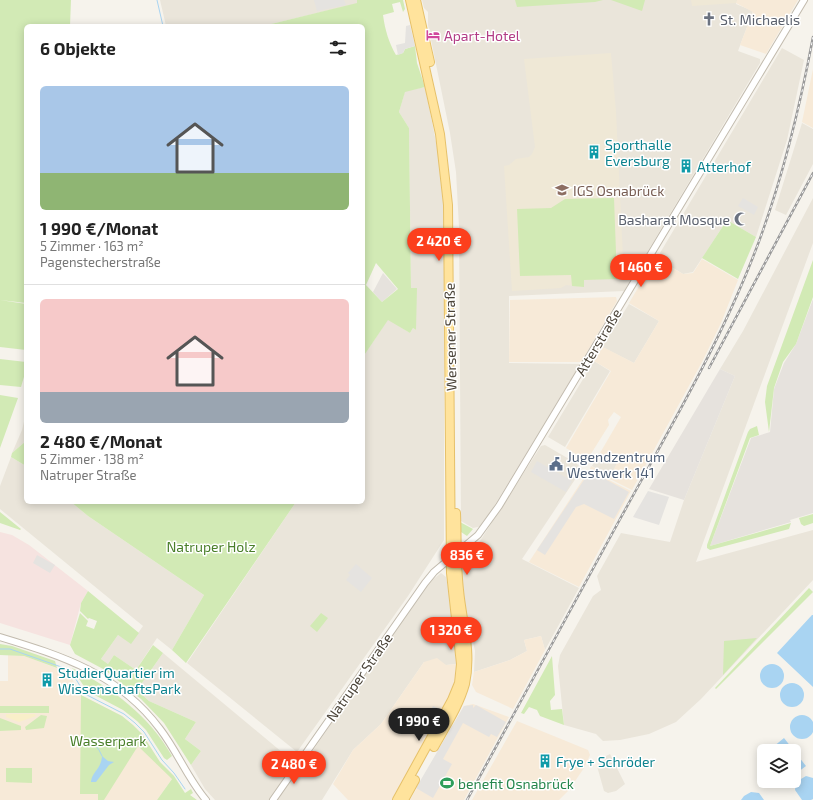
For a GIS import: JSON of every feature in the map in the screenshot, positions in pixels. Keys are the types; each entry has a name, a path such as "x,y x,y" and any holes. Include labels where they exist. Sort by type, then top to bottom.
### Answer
{"main road":[{"name":"Wersener Straße","path":"410,0 435,108 447,181 454,556"},
{"name":"Wersener Straße","path":"416,0 444,130 452,180 454,244 454,556"},
{"path":"397,800 431,742 452,700 459,682 461,654 451,582 454,556"},
{"path":"404,800 458,702 464,684 468,652 454,556"}],"street":[{"name":"Atterstraße","path":"454,556 478,535 499,506 804,0"},
{"name":"Natruper Straße","path":"273,800 425,583 454,556"},
{"path":"0,637 66,658 87,668 114,685 148,714 159,727 204,799"}],"shaded area":[{"path":"160,0 372,0 271,24 166,24"},
{"path":"314,0 344,0 346,5 317,11"},
{"path":"422,0 737,0 736,4 753,11 738,51 760,59 760,63 624,291 509,296 509,363 580,364 482,526 473,528 461,521 459,227 456,172 450,133 428,25 428,12 424,8"},
{"path":"691,0 737,0 736,3 692,6"},
{"path":"737,0 798,0 766,54 740,45 753,12 736,3"},
{"path":"410,25 415,46 405,49 403,53 398,55 396,45 405,43 406,26"},
{"path":"782,48 804,60 787,140 756,237 727,220 693,272 683,274 657,258"},
{"name":"IGS Osnabrück","path":"611,53 616,112 624,278 584,280 584,287 566,285 561,288 512,291 504,166 509,165 516,159 529,157 535,147 524,59"},
{"path":"813,69 813,128 802,122"},
{"path":"425,87 438,152 444,203 444,540 408,596 297,752 187,663 295,504 365,504 365,354 388,319 410,333 413,328 416,330 416,288 411,288 409,128 399,112 405,91"},
{"path":"802,123 813,129 813,164 786,215 775,210"},
{"path":"743,198 758,207 754,215 738,206"},
{"path":"813,198 813,243 696,562 813,530 813,580 701,699 676,722 649,734 620,740 603,741 596,734 564,725 558,666 560,655 593,596 601,590 597,576 621,533 670,542 684,500 735,376 720,369 743,331"},
{"path":"656,258 683,274 693,273 702,259 738,280 721,323 702,362 632,490 590,469 591,466 602,472 612,473 617,463 600,453 621,417 614,412 608,420 609,425 589,457 584,459 566,448 611,371 594,361 603,347 634,363 659,321 629,303"},
{"path":"383,273 397,289 382,302 373,292"},
{"path":"616,297 617,301 581,362 509,362 510,300"},
{"path":"813,299 813,513 790,520 791,522 710,546 751,438 770,432 774,389 784,363 796,344"},
{"path":"629,304 659,321 634,363 602,347"},
{"path":"594,361 610,371 565,447 548,437"},
{"path":"720,369 735,376 684,500 649,489"},
{"path":"24,422 24,443 12,453"},
{"path":"545,445 576,463 579,466 580,472 522,559 579,588 545,650 541,636 524,640 527,651 510,660 474,672 475,651 463,595 461,574 480,541 541,446"},
{"path":"599,453 617,464 612,473 603,472 592,466"},
{"path":"11,457 24,465 24,504 73,504 88,516 204,595 172,650 157,638 136,670 114,655 108,664 101,659 118,635 131,643 143,626 0,509 0,486"},
{"path":"537,461 572,481 566,492 531,472"},
{"path":"589,470 631,491 579,587 529,562"},
{"path":"590,471 629,492 614,519 584,504 576,507 545,555 537,550"},
{"path":"648,491 669,497 659,525 633,517"},
{"path":"0,532 12,535 29,545 88,591 81,603 70,645 0,623"},
{"path":"37,555 55,565 50,573 33,563"},
{"path":"356,564 372,578 361,592 346,580 350,575 348,573"},
{"path":"441,573 446,577 452,609 456,664 446,665 424,662 381,724 353,750 322,800 215,800 205,789 191,765 201,751 185,739 196,722 149,701 137,690 163,653 301,768 426,585"},
{"path":"541,636 545,650 513,709 476,692 472,685 474,672 510,660 527,651 524,640"},
{"path":"8,655 24,656 64,671 71,677 81,695 122,716 133,725 142,734 160,762 174,776 157,800 0,800 0,681 8,681"},
{"path":"437,658 446,665 456,664 454,685 447,703 392,800 348,800 333,784 353,750 381,724 424,662"},
{"path":"473,704 509,717 464,800 410,800 464,706"},
{"path":"473,705 473,708 476,705 506,722 497,737 491,734 489,737 463,723 443,759 452,764 433,798 416,788 464,706"},
{"path":"433,706 442,710 432,729 418,720 424,709 430,712"},
{"path":"517,721 588,750 590,755 584,768 569,790 559,800 472,800"},
{"path":"610,754 625,784 616,791 608,793 604,791 597,766 602,758"}],"green space":[{"path":"0,0 71,0 70,24 24,24 24,229 0,226"},
{"path":"357,0 403,0 405,9 403,12 400,2 392,4 394,12 383,15 386,31 396,55 403,53 405,49 415,46 417,63 425,87 405,92 399,112 409,128 411,288 417,288 416,330 413,328 410,333 388,320 365,354 365,24 271,24 357,3","holes":["376,263 398,289 382,302 366,285"]},
{"path":"515,0 603,0 595,2 517,7"},
{"path":"611,0 645,0 642,11"},
{"path":"614,198 617,279 584,280 584,287 572,286 571,275 520,276 517,209 551,208 565,199"},
{"path":"727,220 756,237 738,279 702,258"},
{"path":"0,226 24,229 24,303 0,300"},
{"path":"813,260 813,297 796,344 783,362 774,388 769,432 765,402 767,386"},
{"path":"0,300 24,304 24,350 0,347"},
{"path":"0,359 24,362 24,377 21,387 0,385"},
{"path":"0,395 18,398 0,448"},
{"path":"757,426 759,435 750,438 710,546 791,523 789,529 710,550 707,548 707,545 748,432 750,429"},
{"path":"24,443 24,465 11,457 12,453"},
{"name":"Natruper Holz","path":"73,504 295,504 186,663 172,650 204,595 88,516"},
{"path":"0,512 21,529 20,530 0,523"},
{"path":"813,514 813,523 804,526 801,524 799,518"},
{"path":"460,522 473,529 467,536 461,532"},
{"path":"809,588 813,592 716,689 715,688"},
{"path":"88,591 139,633 131,644 118,635 101,659 108,664 114,655 136,670 153,645 163,653 137,690 149,701 196,722 185,739 201,751 191,765 164,723 141,699 105,670 75,654 70,645 80,613 88,621 86,626 94,629 97,621 88,619 80,611 81,603"},
{"path":"321,613 328,618 317,632 310,626"},
{"path":"757,638 756,639 723,675 724,641"},
{"path":"0,644 12,646 55,661 57,668 24,656 0,655"},
{"path":"552,656 555,695 550,701 551,710 562,709 564,725 540,716 537,710 529,707 524,714 521,713"},
{"path":"72,668 116,694 142,716 172,756 167,760 164,758 146,730 123,710 87,691"},
{"name":"Wasserpark","path":"81,695 122,716 133,725 142,734 160,762 174,776 185,793 191,789 193,793 190,795 197,800 157,800 172,779 138,746 104,800 98,800 98,794 80,794"},
{"path":"0,706 49,706 49,713 0,713"},
{"path":"41,715 47,716 44,728 26,730 25,727"},
{"path":"0,718 21,726 21,730 0,731"},
{"path":"6,768 32,768 32,783 6,782"}],"sand":[{"path":"6,714 35,714 36,716 19,722 6,717"}],"water":[{"path":"813,615 813,687 777,653"},
{"path":"772,664 780,668 784,676 780,684 772,688 764,684 760,676 764,668"},
{"path":"792,683 801,686 804,695 801,704 792,707 783,704 780,695 783,686"},
{"path":"802,715 811,718 814,727 811,736 802,739 793,736 790,727 793,718"},
{"path":"784,738 789,744 777,744"},
{"path":"102,756 108,761 114,762 109,765 96,782 91,782 93,775 100,764"},
{"path":"801,760 806,766 801,770"},
{"path":"806,776 813,778 813,799 802,800 795,790 795,788 801,788 801,779"},
{"path":"751,792 759,793 764,800 741,800 744,796"}],"waterway":[{"path":"157,0 163,24"},
{"path":"0,649 10,649 67,669 74,676 85,694 124,714 144,732 162,760 174,773 185,789"},
{"path":"89,738 102,756"}],"railway":[{"path":"467,800 673,424 739,291 763,230 781,176 802,93 813,37"},
{"path":"709,368 813,173"}],"place":[{"name":"St. Michaelis","path":"709,19"},
{"name":"Apart-Hotel","path":"433,35"},
{"name":"Sporthalle Eversburg","path":"594,152"},
{"name":"Atterhof","path":"686,166"},
{"name":"IGS Osnabrück","path":"562,190"},
{"name":"Basharat Mosque","path":"741,219"},
{"name":"Jugendzentrum Westwerk 141","path":"556,464"},
{"name":"StudierQuartier im WissenschaftsPark","path":"47,680"},
{"name":"Frye + Schröder","path":"545,761"},
{"name":"benefit Osnabrück","path":"447,783"}]}
